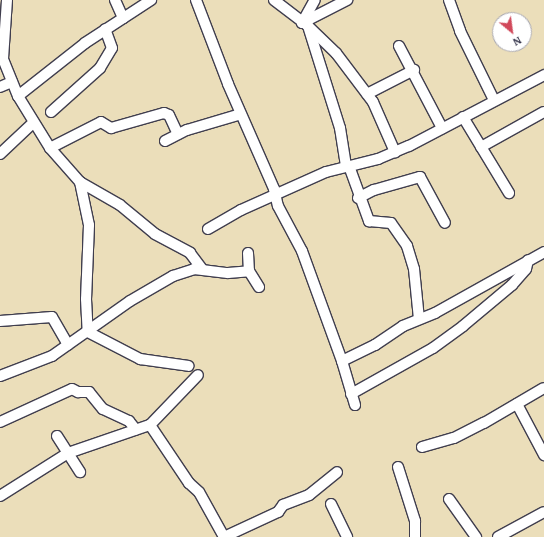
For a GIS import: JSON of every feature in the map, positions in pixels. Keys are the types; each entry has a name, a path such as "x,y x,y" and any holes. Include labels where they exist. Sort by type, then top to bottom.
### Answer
{"street":[{"path":"7,0 2,29 3,59 18,96 33,124 50,148 80,182 120,205 155,234 190,253 202,269"},
{"path":"115,0 122,18"},
{"path":"18,96 105,29 151,0"},
{"path":"196,0 241,114 276,194 278,206 302,251 342,361 355,405"},
{"path":"274,0 305,24 336,53 367,94 385,124 395,152"},
{"path":"315,0 305,24 340,128 347,167 368,221 391,223 406,246 414,269 419,320"},
{"path":"305,24 347,0"},
{"path":"449,0 460,31 494,100"},
{"path":"51,112 100,68 112,48 105,29"},
{"path":"399,46 414,70 442,128"},
{"path":"367,94 414,70"},
{"path":"208,229 276,194 326,172 395,152 544,75"},
{"path":"0,87 12,82"},
{"path":"481,147 544,112"},
{"path":"50,148 101,122 111,128 164,113 169,115 178,134"},
{"path":"165,141 178,134 241,114"},
{"path":"463,117 509,193"},
{"path":"0,154 33,124"},
{"path":"358,198 374,190 420,177 445,223"},
{"path":"80,182 89,225 86,299 88,332"},
{"path":"342,361 375,345 403,326 419,320 494,281 544,252"},
{"path":"248,253 249,271 259,288"},
{"path":"351,394 433,348 457,330 512,285 526,269 528,260"},
{"path":"0,376 30,366 68,345 130,301 173,276 194,269 228,273 249,271"},
{"path":"0,321 52,317 68,345"},
{"path":"88,332 140,359 188,366"},
{"path":"0,496 68,452 150,425 198,375"},
{"path":"422,447 454,438 544,388"},
{"path":"0,422 72,389 78,392 89,392 103,409 129,421 136,430"},
{"path":"517,404 544,455"},
{"path":"150,425 189,483 199,492 224,537 278,512 284,505 309,495 337,472"},
{"path":"58,436 80,472"},
{"path":"398,466 415,521 415,537"},
{"path":"449,499 476,537"},
{"path":"331,504 347,537"},
{"path":"498,537 544,512"}]}
